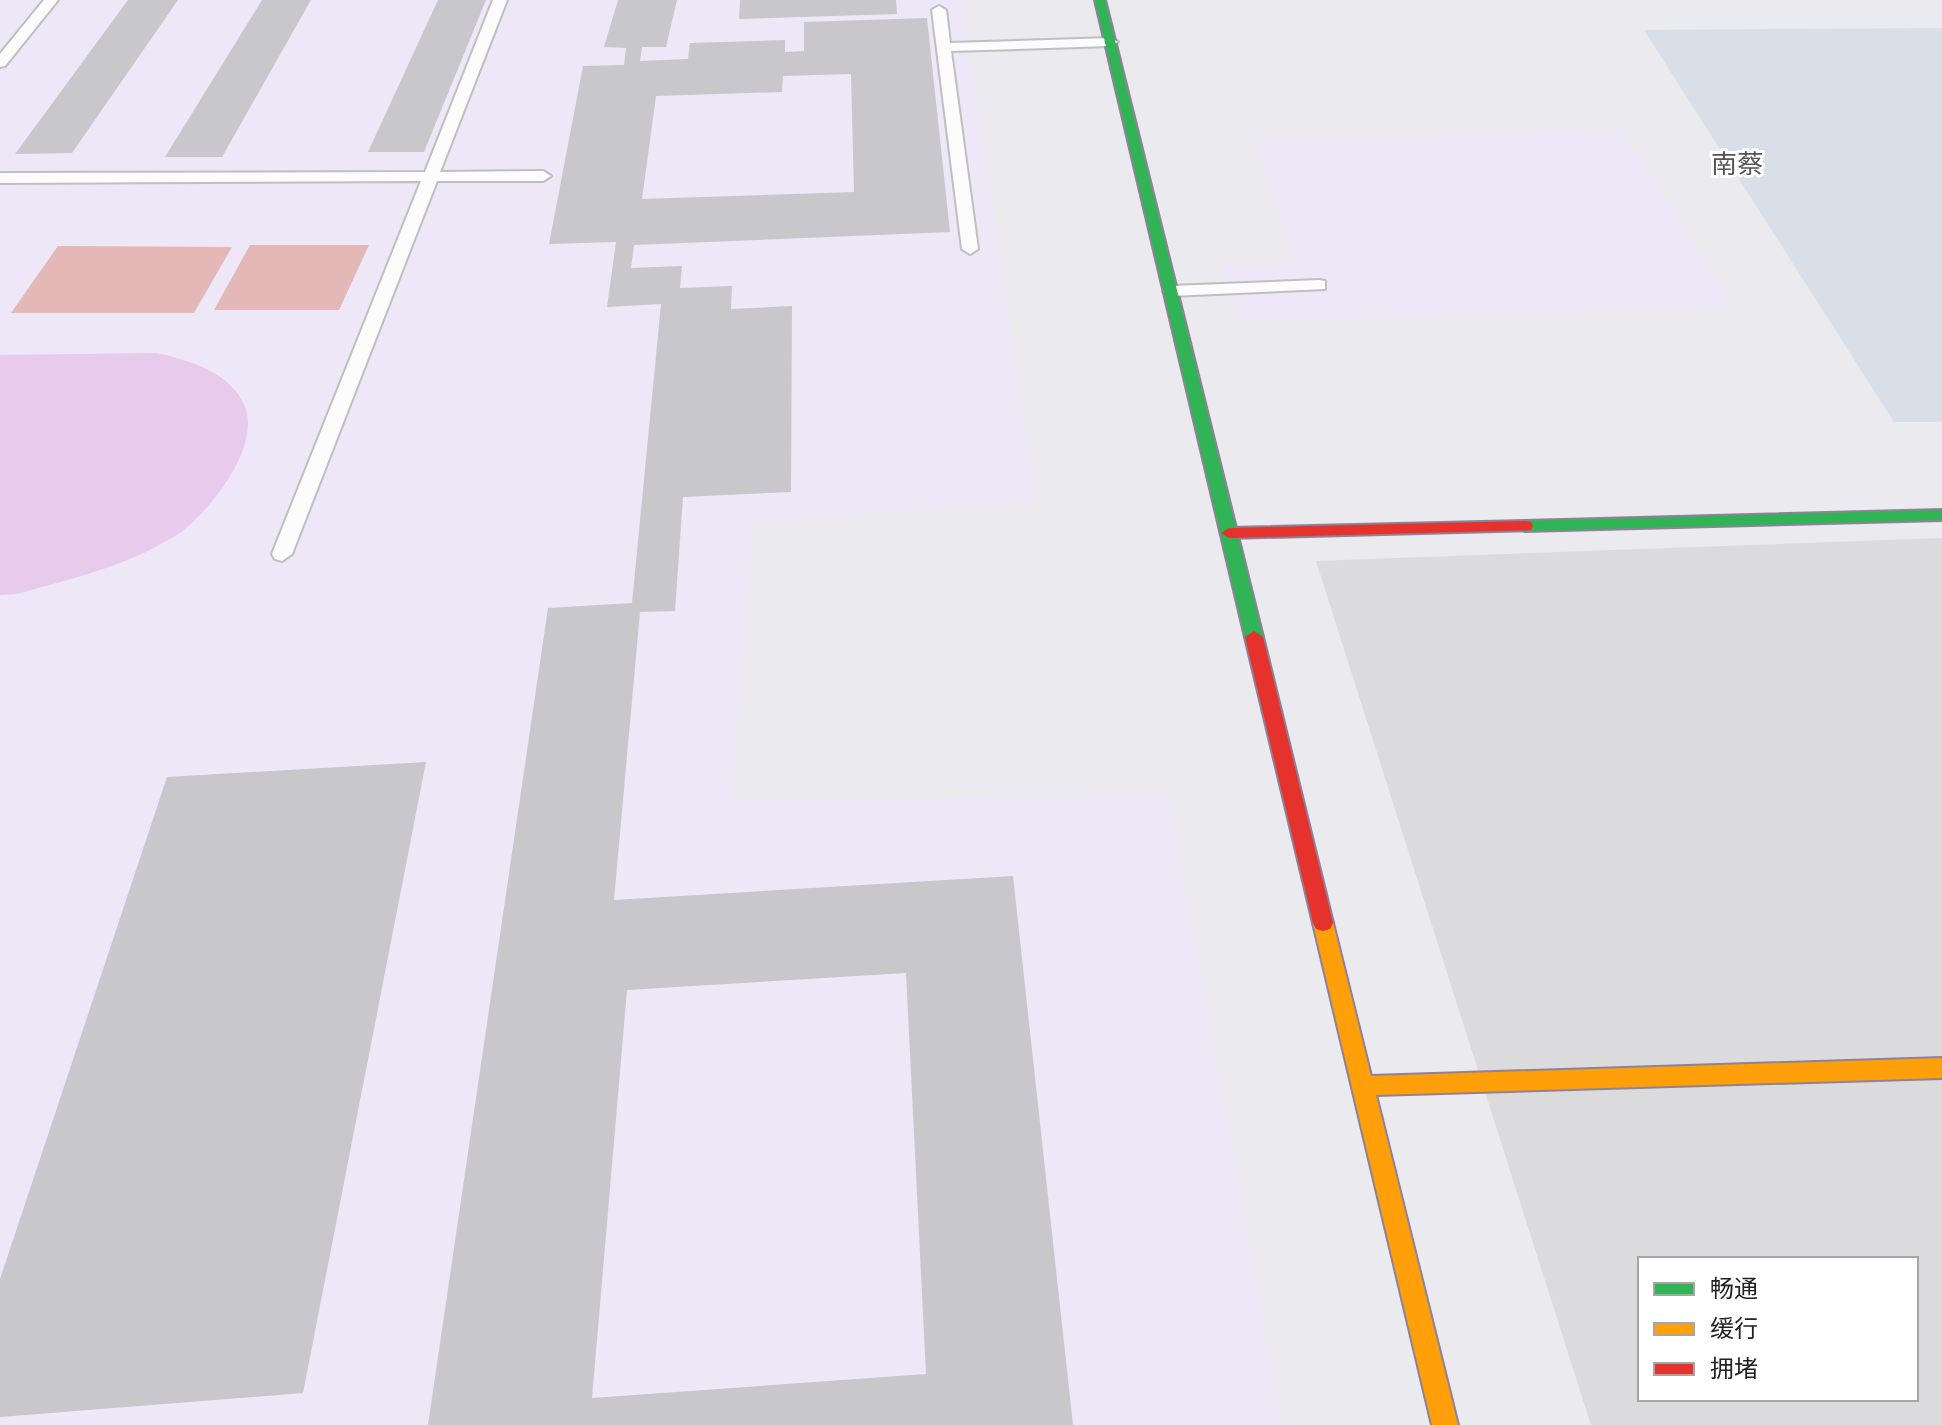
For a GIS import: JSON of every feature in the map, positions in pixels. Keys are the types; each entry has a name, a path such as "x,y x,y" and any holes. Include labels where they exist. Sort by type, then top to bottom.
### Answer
{"street":[{"path":"1100,0 1445,1425"},
{"path":"1229,533 1942,515"},
{"path":"1363,1086 1942,1068"}],"lane":[{"path":"0,63 51,0"},
{"path":"282,554 500,0"},
{"path":"939,10 970,249"},
{"path":"944,47 1111,42"},
{"path":"0,178 543,176"},
{"path":"1171,291 1319,285"}],"shaded area":[{"path":"0,0 962,0 1035,501 753,522 731,801 1168,796 1282,1425 0,1425"},
{"path":"1942,28 1942,422 1894,422 1644,30"},
{"path":"1621,130 1734,306 1238,322 1222,266 1295,263 1254,140"},
{"path":"250,245 369,245 339,310 214,310"},
{"path":"58,246 232,247 194,313 11,313"},
{"path":"156,353 181,359 218,375 244,404 248,420 246,439 230,476 191,524 140,555 17,594 0,595 0,355"},
{"path":"1942,538 1942,1425 1591,1425 1316,561"}],"building":[{"path":"128,0 178,0 72,153 15,154"},
{"path":"262,0 311,0 222,157 165,157"},
{"path":"438,0 486,0 424,152 368,152"},
{"path":"618,0 677,0 666,47 642,47 640,61 688,59 690,43 785,40 785,52 804,51 804,22 927,18 950,232 634,245 631,268 682,266 680,288 732,286 731,309 792,306 791,492 683,497 675,611 640,612 614,900 1013,876 1073,1425 428,1425 548,608 632,603 661,304 607,307 616,242 549,244 583,66 624,65 626,48 604,47","holes":["851,74 854,192 642,199 656,96 782,92 783,76","906,973 926,1374 592,1398 627,990"]},
{"path":"740,0 896,0 897,14 739,19"},
{"path":"426,762 303,1393 0,1417 0,1279 167,777"}],"traffic: fast":[{"path":"1100,0 1254,637"},
{"path":"1525,526 1942,515"}],"traffic: slow":[{"path":"1323,923 1445,1425"},
{"path":"1363,1086 1942,1068"}],"traffic: jam":[{"path":"1229,533 1525,526"},
{"path":"1254,637 1323,923"}],"district":[{"name":"南蔡","path":"1737,164"}]}
